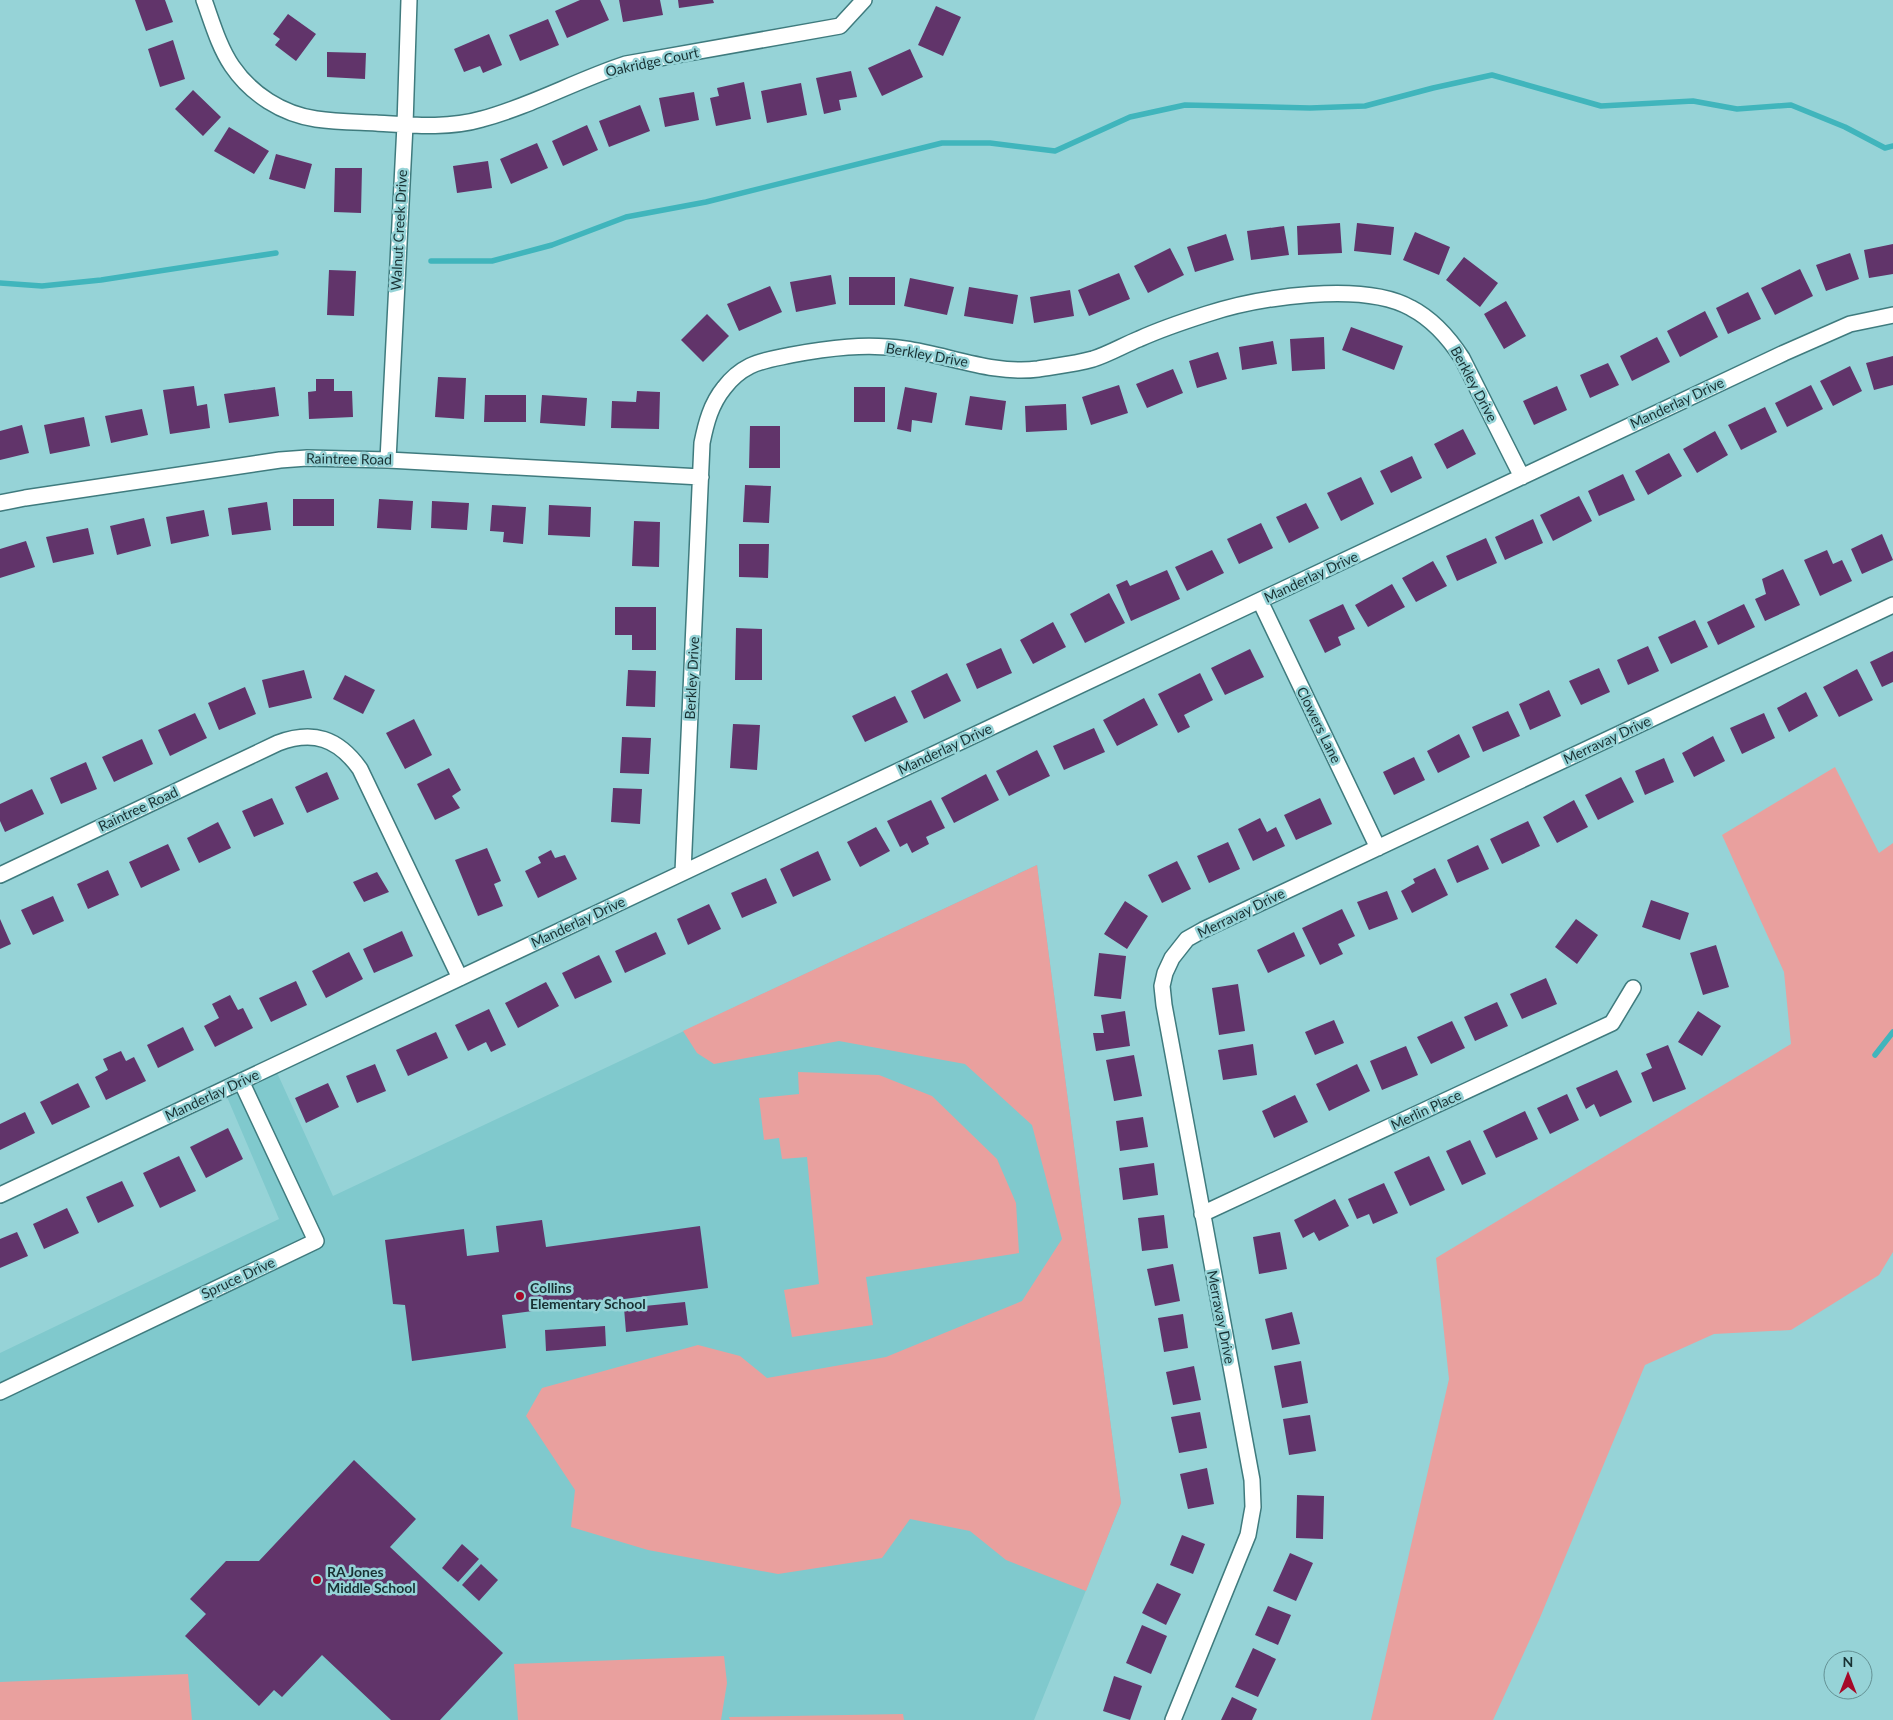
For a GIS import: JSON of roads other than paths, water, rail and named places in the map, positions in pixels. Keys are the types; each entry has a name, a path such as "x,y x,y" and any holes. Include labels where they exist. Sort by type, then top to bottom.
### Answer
{"street":[{"name":"Oakridge Court","path":"204,0 222,47 232,66 259,95 276,107 317,120 405,125 448,124 480,120 626,64 840,26 864,0"},
{"name":"Walnut Creek Drive","path":"388,460 405,125 409,0"},
{"name":"Berkley Drive","path":"683,872 702,443 707,420 714,402 724,387 750,366 767,360 823,349 882,346 992,367 1036,369 1092,359 1209,313 1288,296 1346,294 1378,296 1392,299 1425,316 1452,343 1462,358 1522,477"},
{"name":"Manderlay Drive","path":"0,1195 1784,353 1850,324 1893,315"},
{"name":"Raintree Road","path":"0,503 280,460 307,458 388,460 701,477"},
{"name":"Clowers Lane","path":"1260,601 1378,848"},
{"name":"Merravay Drive","path":"1173,1720 1248,1535 1253,1506 1252,1480 1164,1005 1162,986 1172,958 1187,939 1203,930 1893,605"},
{"name":"Raintree Road","path":"0,875 278,743 293,737 310,736 339,746 351,756 360,769 460,978"},
{"name":"Merlin Place","path":"1202,1214 1612,1023 1634,988"},
{"name":"Spruce Drive","path":"0,1392 316,1241 241,1082"}],"waterway":[{"path":"431,261 492,261 552,245 626,217 706,202 942,143 990,143 1055,151 1130,117 1185,105 1310,108 1365,106 1492,75 1601,106 1693,101 1737,109 1791,105 1845,127 1885,148 1893,146"},
{"path":"0,283 42,286 101,280 276,253"},
{"path":"1875,1055 1893,1032"}],"place":[{"name":"Collins Elementary School","path":"520,1296"},
{"name":"RA Jones Middle School","path":"317,1580"}]}
